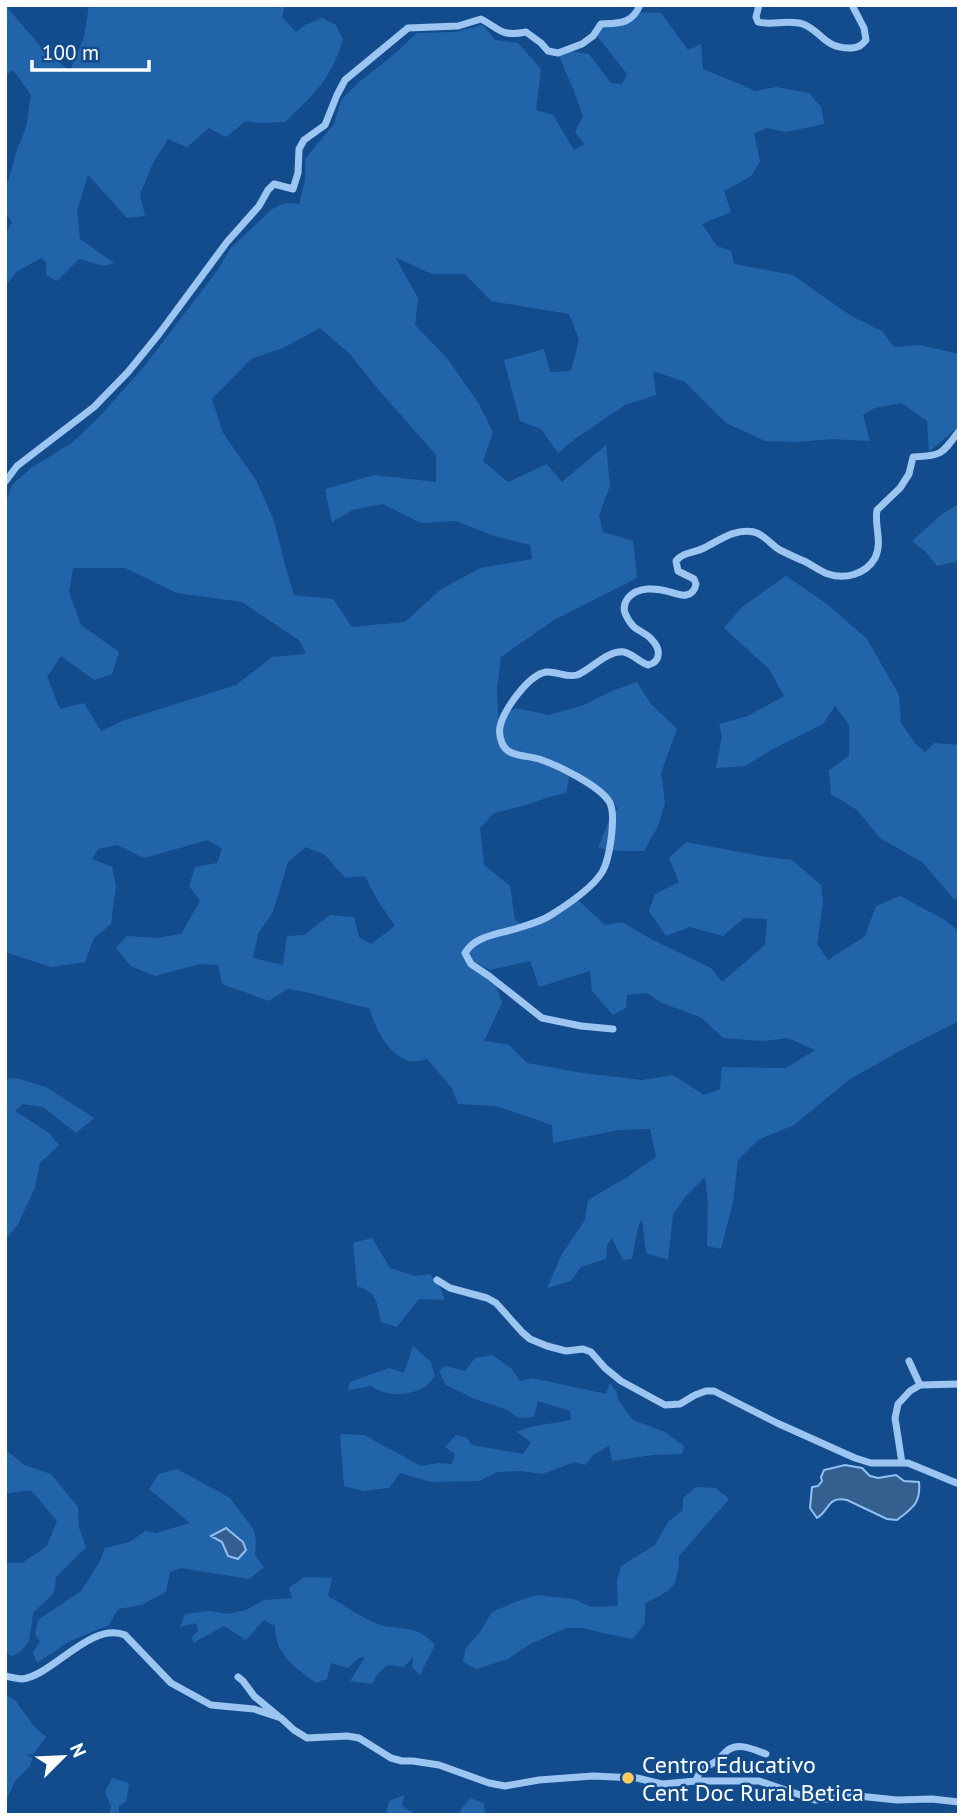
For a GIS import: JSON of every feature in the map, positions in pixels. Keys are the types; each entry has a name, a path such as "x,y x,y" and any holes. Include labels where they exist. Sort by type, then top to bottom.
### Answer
{"street":[{"path":"5,482 17,466 94,407 128,372 227,242 259,206 268,190 274,184 293,189 298,173 299,149 304,140 325,125 345,80 408,28 458,26 481,19 502,33 526,32 548,51 558,53 582,44 593,36 601,24 623,23 633,17 640,5"},
{"path":"759,5 758,22 805,24 828,43 842,48 862,46 866,40 864,28 852,5"},
{"path":"613,1029 542,1018 471,964 465,953 468,947 480,940 549,917 601,875 606,864 613,820 609,800 588,783 556,766 509,752 503,747 499,730 503,717 529,680 547,672 575,676 616,653 625,652 648,665 654,663 658,659 657,646 652,639 631,624 625,614 626,600 634,592 645,589 661,589 684,596 690,594 695,589 694,579 678,571 676,561 680,555 703,549 722,537 740,532 758,532 778,549 830,575 856,574 867,568 875,558 877,550 877,510 900,488 909,474 913,457 935,456 943,451 959,431"},
{"path":"437,1280 450,1288 496,1303 530,1339 566,1351 583,1349 592,1352 605,1368 621,1381 665,1405 680,1404 695,1395 714,1391 855,1458 883,1465 902,1462 959,1484"},
{"path":"909,1361 920,1385"},
{"path":"902,1462 895,1418 898,1404 920,1385 959,1384"},
{"path":"5,1676 21,1679 35,1674 91,1640 106,1633 117,1632 125,1635 171,1683 199,1699 211,1704 254,1709 281,1718"},
{"path":"237,1676 254,1696 307,1738 359,1738 391,1758 439,1765 469,1777 505,1786 539,1780 593,1776 637,1778 662,1784 696,1781 764,1782 815,1800 858,1796 959,1802"},
{"path":"696,1781 702,1768 717,1761 735,1747 749,1748 766,1754"}],"shaded area":[{"path":"5,5 43,49 70,71 84,37 89,5 285,5 282,17 296,32 322,18 336,25 343,40 333,66 320,86 285,122 246,121 226,137 209,128 187,147 168,139 153,163 140,194 145,216 127,218 88,175 77,211 80,239 114,263 104,266 79,259 57,281 46,275 46,262 41,258 16,272 5,287 5,234 12,222 5,212 5,184 26,128 31,95 13,70 5,76"},
{"path":"633,12 661,13 688,50 701,44 703,69 756,91 776,87 809,93 821,107 824,124 786,132 767,128 754,133 760,162 751,176 724,191 731,212 702,224 717,246 731,251 734,264 793,275 851,316 882,331 894,347 920,345 959,354 959,426 929,452 927,421 901,403 875,408 863,415 870,441 765,441 726,423 685,382 653,371 656,395 625,405 558,453 541,429 520,421 504,360 544,349 550,372 571,371 579,340 569,314 491,301 465,274 432,274 395,257 418,298 415,325 447,358 479,404 493,432 483,461 508,482 547,464 562,482 606,445 610,486 599,515 603,532 633,541 637,578 554,620 501,657 497,688 498,717 516,708 549,715 584,705 637,682 651,704 677,729 661,773 665,803 658,826 644,851 598,848 611,815 618,809 609,795 598,786 570,772 566,793 494,813 480,828 484,865 510,886 515,920 526,929 577,899 605,925 622,922 711,968 722,982 765,945 767,919 744,918 723,936 690,927 666,936 649,911 655,894 679,882 669,858 686,842 792,860 821,885 823,903 817,944 828,960 865,936 876,906 900,896 945,920 959,932 959,1021 850,1079 794,1125 758,1140 738,1160 733,1202 721,1249 707,1246 708,1204 705,1177 673,1214 668,1260 646,1253 642,1219 632,1259 623,1260 612,1238 607,1245 606,1259 581,1267 571,1281 547,1288 562,1254 585,1220 588,1200 656,1157 650,1129 619,1130 553,1143 552,1125 496,1106 458,1104 452,1088 427,1059 410,1061 389,1047 369,1008 287,989 269,1001 222,984 218,965 200,964 155,976 131,966 116,948 127,936 156,938 181,934 200,901 189,886 195,867 217,863 222,849 208,840 144,858 117,845 98,849 92,859 112,867 116,886 111,924 94,938 85,962 51,967 5,952 5,505 12,485 31,468 73,442 143,368 217,271 230,249 272,209 285,203 299,204 305,180 305,159 334,124 341,100 417,33 455,32 483,25 495,40 518,43 541,69 536,110 553,115 574,150 584,144 575,132 583,116 556,49 589,54 611,83 622,84 627,74 594,32 597,22 621,19","holes":["320,328 350,354 436,455 436,482 374,475 325,489 332,522 352,510 383,504 421,523 456,521 494,536 530,545 532,559 480,568 440,590 405,622 352,627 333,599 294,595 274,521 256,480 223,433 212,399 251,359 283,348","73,568 125,568 177,593 242,602 299,640 306,654 272,657 236,685 125,720 101,731 84,703 60,709 47,677 61,656 94,680 112,674 119,652 81,625 69,592","306,847 325,855 345,878 365,876 395,926 371,944 359,937 354,917 330,915 304,935 287,936 283,965 253,958 258,934 273,912 288,862","472,960 490,970 530,961 539,987 590,971 592,991 613,1015 626,1008 627,995 647,993 660,1002 702,1018 723,1038 763,1041 788,1038 815,1050 786,1068 722,1067 720,1089 704,1095 673,1075 642,1080 527,1063 509,1045 484,1041 502,1003 496,985"]},
{"path":"959,504 959,561 937,566 925,551 912,541 942,514"},
{"path":"786,576 827,604 867,639 899,695 901,723 915,743 925,752 934,743 959,745 959,901 953,898 922,862 880,838 857,810 831,794 829,770 849,756 849,725 835,706 823,724 745,766 716,768 722,736 719,724 748,716 784,696 769,669 724,628 742,607"},
{"path":"16,1078 46,1087 94,1118 76,1133 43,1107 23,1104 15,1111 49,1133 59,1145 40,1163 35,1187 18,1224 5,1241 5,1079"},
{"path":"372,1238 390,1268 415,1276 430,1274 440,1287 445,1300 419,1299 397,1327 381,1322 373,1295 357,1286 353,1243"},
{"path":"413,1346 431,1362 435,1376 427,1385 414,1392 399,1394 377,1390 371,1386 348,1390 350,1382 389,1368 404,1373"},
{"path":"492,1355 511,1368 520,1381 532,1378 606,1394 610,1383 618,1400 633,1420 665,1432 684,1446 682,1454 612,1461 609,1446 594,1454 585,1465 574,1462 543,1474 497,1472 479,1481 431,1482 400,1473 389,1488 363,1491 344,1486 340,1434 364,1435 421,1466 452,1464 455,1454 445,1447 456,1435 467,1438 472,1445 523,1454 531,1442 517,1432 571,1420 570,1411 538,1401 534,1417 519,1418 505,1409 446,1385 439,1371 445,1366 465,1371 475,1358"},
{"path":"5,1449 24,1465 51,1474 78,1507 79,1528 86,1547 56,1577 54,1593 33,1613 29,1642 12,1656 5,1653 5,1562 22,1563 47,1546 57,1521 31,1490 5,1494"},
{"path":"845,1465 862,1468 870,1476 878,1478 896,1475 904,1481 919,1482 917,1501 897,1520 887,1519 841,1499 832,1502 817,1518 810,1508 812,1487 818,1486 822,1481 824,1470"},
{"path":"177,1469 230,1498 254,1530 255,1555 264,1567 249,1579 181,1568 170,1572 166,1592 141,1605 118,1609 109,1625 70,1641 37,1663 33,1652 40,1642 35,1634 38,1620 81,1591 105,1548 130,1542 145,1531 156,1533 190,1523 149,1489 159,1474","holes":["212,1536 246,1550 238,1559 228,1556 222,1542"]},
{"path":"696,1487 716,1488 729,1499 679,1556 677,1575 672,1587 645,1603 645,1623 633,1639 583,1628 566,1628 530,1644 508,1659 476,1669 463,1662 465,1649 492,1612 515,1602 537,1595 574,1599 591,1607 618,1606 617,1581 621,1566 655,1545 668,1522 683,1510 683,1498"},
{"path":"226,1528 243,1542 246,1550 238,1559 228,1556 222,1542 211,1536"},
{"path":"304,1577 332,1578 328,1596 373,1622 412,1630 427,1638 435,1645 420,1675 412,1667 413,1657 404,1667 387,1665 372,1684 350,1681 365,1657 359,1658 348,1668 331,1663 327,1679 316,1683 282,1653 275,1626 264,1620 246,1640 224,1626 193,1643 192,1637 198,1631 196,1623 180,1627 185,1614 209,1611 228,1614 246,1610 264,1600 292,1598 289,1588"},
{"path":"5,1694 15,1700 33,1725 46,1737 34,1753 30,1766 15,1781 5,1803"},
{"path":"112,1778 129,1783 126,1802 119,1806 119,1815 109,1815 111,1807 105,1792"},
{"path":"404,1795 402,1806 417,1815 386,1815 389,1801"},
{"path":"470,1798 484,1803 485,1815 460,1815"}],"place":[{"name":"Centro Educativo Cent Doc Rural Betica","path":"628,1778"}]}
